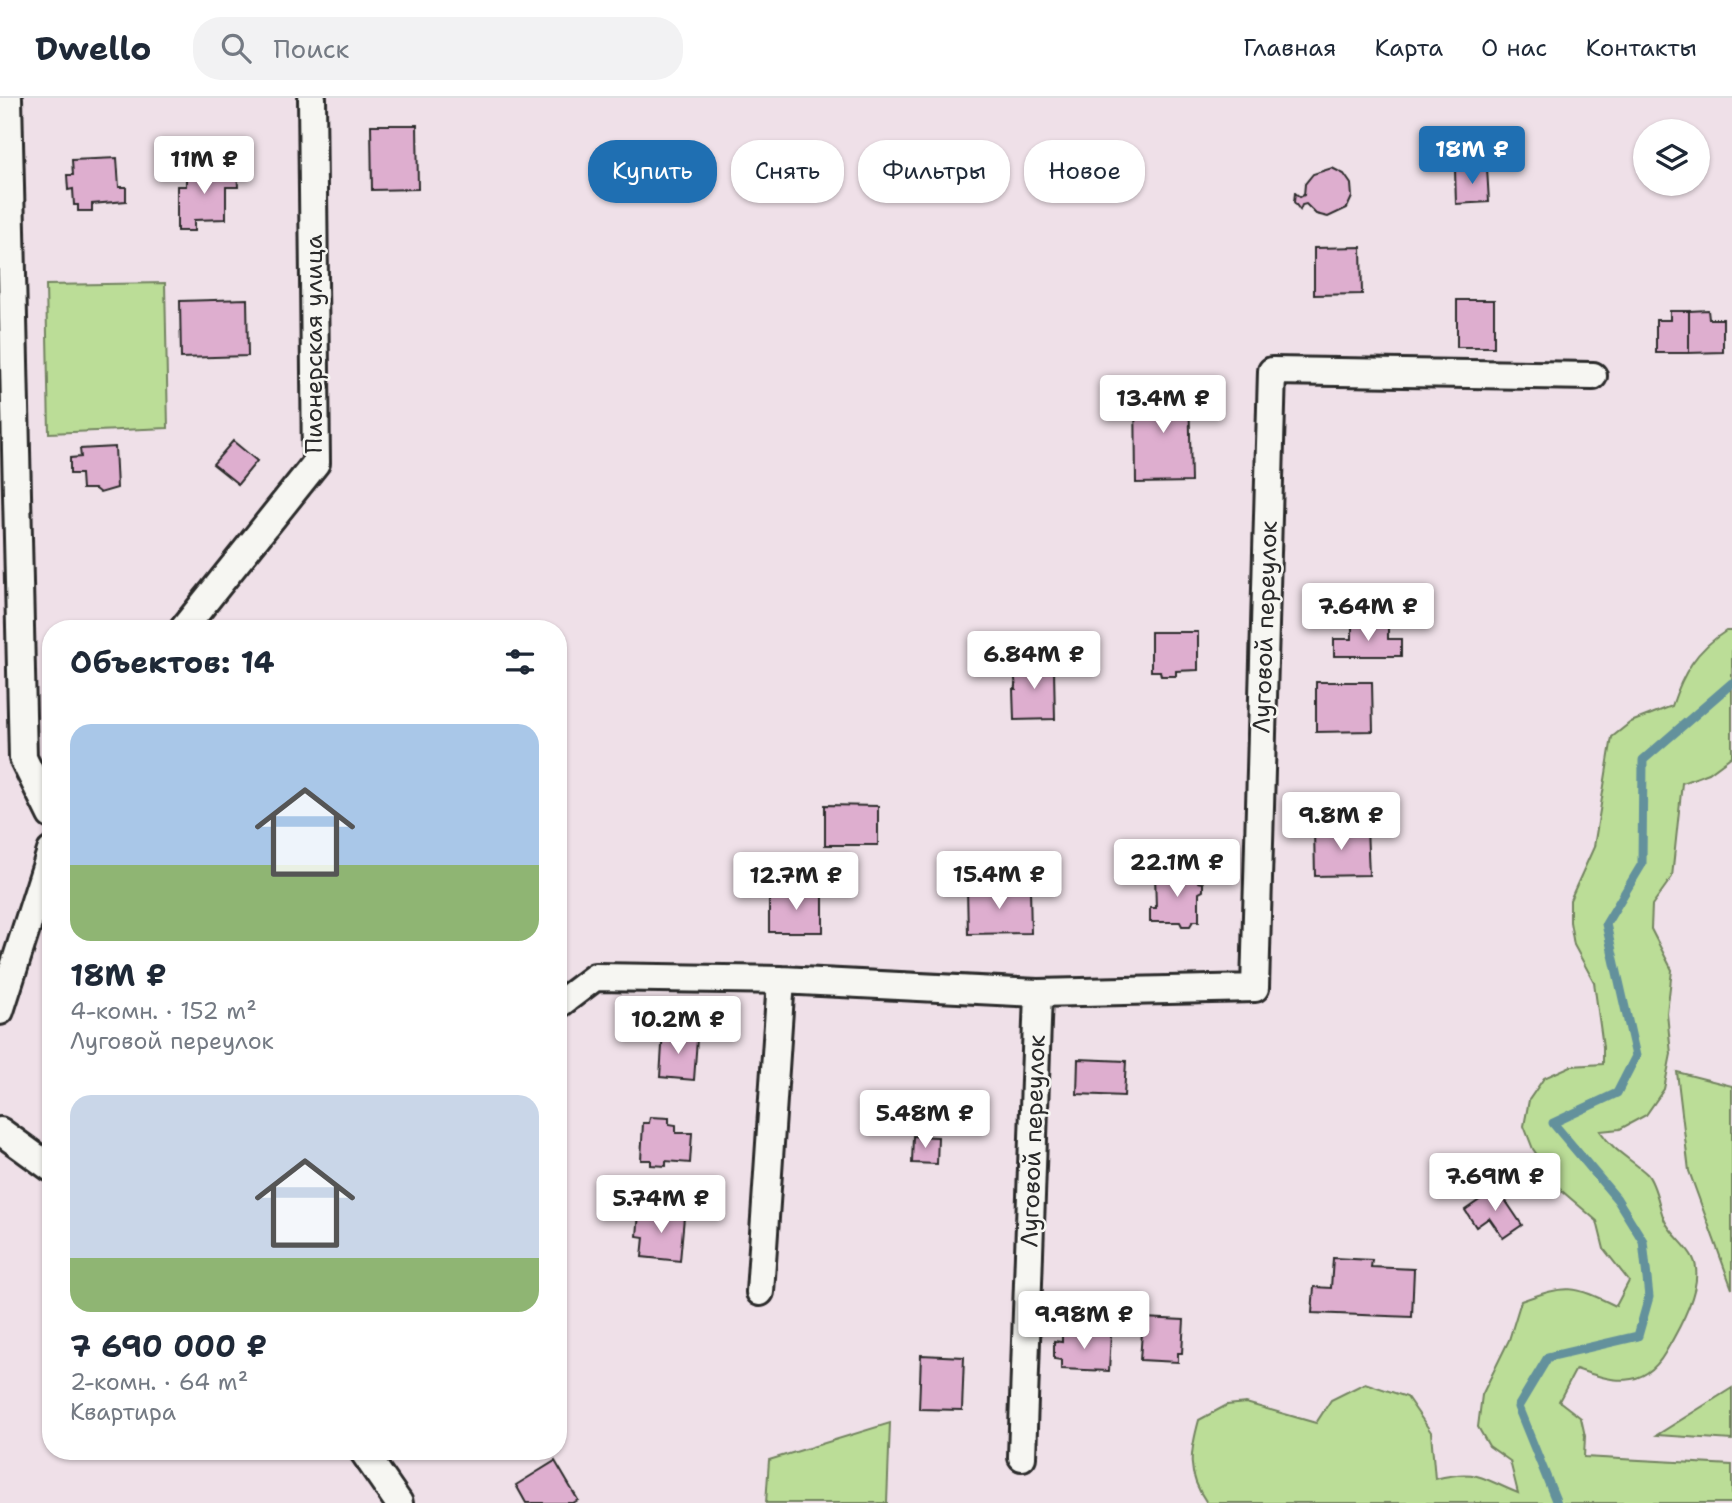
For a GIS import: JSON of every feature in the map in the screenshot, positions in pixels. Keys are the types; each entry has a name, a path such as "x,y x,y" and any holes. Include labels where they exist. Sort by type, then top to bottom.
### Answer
{"street":[{"path":"8,98 23,758 42,797"},
{"name":"Пионерская улица","path":"190,620 316,463 312,98"},
{"name":"Луговой переулок","path":"567,998 595,977 780,980 1038,993 1255,988 1272,371 1593,376"},
{"path":"0,1011 42,879"},
{"path":"760,1292 780,980"},
{"name":"Луговой переулок","path":"1021,1457 1038,993"},
{"path":"0,1131 42,1161"},
{"path":"369,1460 399,1503"}],"green space":[{"path":"165,283 168,428 49,433 46,285"},
{"path":"1726,631 1732,631 1732,756 1709,773 1682,783 1672,877 1652,905 1651,929 1672,970 1667,1013 1671,1054 1664,1089 1646,1115 1620,1129 1600,1131 1611,1145 1650,1178 1667,1224 1693,1258 1696,1280 1683,1320 1665,1353 1647,1373 1625,1380 1602,1377 1576,1369 1559,1401 1581,1418 1585,1436 1584,1457 1732,1465 1732,1503 1207,1503 1196,1482 1192,1463 1199,1420 1227,1405 1246,1403 1316,1423 1331,1400 1365,1383 1407,1397 1431,1432 1435,1479 1461,1474 1478,1476 1518,1493 1510,1461 1489,1446 1478,1427 1482,1395 1509,1340 1521,1301 1570,1289 1616,1306 1629,1281 1604,1249 1597,1221 1562,1191 1533,1149 1524,1126 1529,1100 1544,1078 1571,1066 1603,1064 1594,982 1574,945 1570,900 1594,847 1612,737 1631,722 1672,706 1692,663 1706,646"},
{"path":"1677,1072 1732,1086 1732,1289 1689,1171"},
{"path":"1732,1388 1732,1440 1657,1435"},
{"path":"890,1423 887,1503 766,1503 769,1460"}],"building":[{"path":"371,125 417,125 418,189 372,190"},
{"path":"117,158 119,187 126,187 126,201 92,204 92,211 78,211 78,205 74,205 73,189 68,190 67,175 73,175 72,160"},
{"path":"237,168 238,187 226,187 226,219 194,220 194,231 177,231 177,186 186,186 186,169"},
{"path":"1332,168 1344,174 1351,184 1352,197 1347,208 1328,217 1316,214 1306,204 1302,205 1300,210 1294,202 1295,193 1300,197 1304,195 1305,184 1313,174"},
{"path":"1487,168 1489,202 1456,204 1455,169"},
{"path":"1361,247 1362,294 1314,295 1314,248"},
{"path":"247,299 248,356 181,358 180,301"},
{"path":"1457,300 1494,300 1494,347 1457,347"},
{"path":"1708,310 1709,319 1723,319 1723,352 1689,353 1689,311"},
{"path":"1670,311 1689,311 1689,353 1656,353 1656,320 1670,320"},
{"path":"1189,386 1191,482 1136,483 1135,388"},
{"path":"233,441 257,461 238,484 213,464"},
{"path":"115,447 117,488 100,493 95,489 82,489 81,474 70,474 70,458 81,457 80,449"},
{"path":"1352,625 1388,625 1388,639 1401,639 1401,656 1334,656 1334,639 1352,639"},
{"path":"1151,632 1198,632 1198,670 1176,671 1176,676 1161,676 1160,671 1151,671"},
{"path":"1013,660 1046,660 1046,670 1054,670 1055,719 1014,720 1013,689 1016,689"},
{"path":"1316,682 1372,682 1373,731 1316,732"},
{"path":"825,805 878,806 878,845 825,845"},
{"path":"1367,828 1369,875 1315,876 1314,829"},
{"path":"1198,873 1198,882 1203,883 1203,891 1199,893 1199,921 1193,921 1190,926 1182,926 1180,922 1150,922 1150,908 1156,908 1155,874"},
{"path":"967,888 1030,888 1031,933 968,934"},
{"path":"769,891 823,891 823,932 769,932"},
{"path":"663,1030 687,1032 686,1038 697,1039 694,1080 660,1077"},
{"path":"1078,1059 1126,1061 1124,1096 1077,1094"},
{"path":"650,1117 669,1118 669,1124 676,1125 676,1133 692,1133 690,1163 666,1161 666,1166 651,1165 651,1160 641,1160 643,1123 649,1123"},
{"path":"913,1136 938,1137 937,1164 912,1163"},
{"path":"1497,1188 1522,1225 1503,1238 1489,1218 1476,1227 1465,1210"},
{"path":"656,1208 668,1209 671,1216 684,1217 680,1261 642,1257 644,1237 637,1236 639,1213 651,1214"},
{"path":"1333,1258 1372,1260 1371,1267 1414,1269 1412,1317 1312,1313 1314,1287 1331,1288"},
{"path":"1143,1318 1184,1320 1182,1353 1178,1353 1178,1362 1140,1360"},
{"path":"1062,1332 1111,1334 1109,1371 1061,1369 1061,1360 1054,1359 1054,1341 1062,1342"},
{"path":"921,1355 964,1357 962,1410 919,1409"},
{"path":"555,1461 578,1500 573,1503 526,1503 516,1485"}],"waterway":[{"path":"1557,1503 1518,1407 1548,1357 1638,1336 1649,1297 1643,1241 1617,1199 1553,1123 1617,1093 1636,1056 1606,924 1642,864 1643,760 1732,683"}]}
